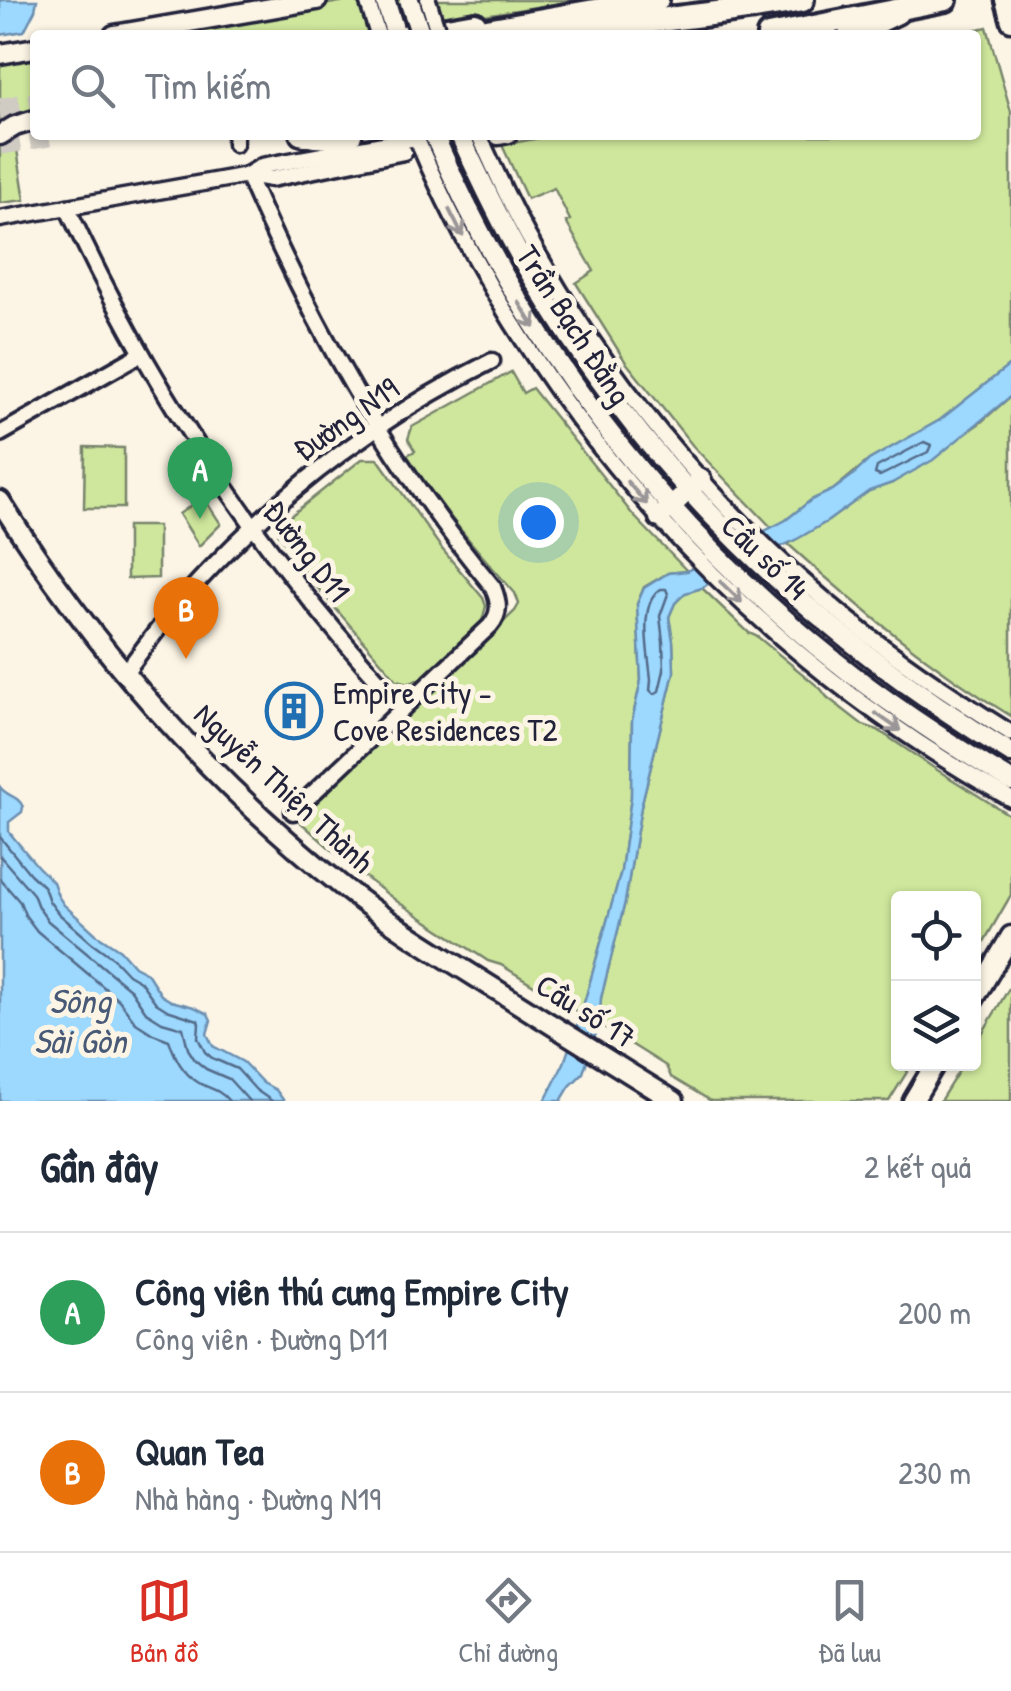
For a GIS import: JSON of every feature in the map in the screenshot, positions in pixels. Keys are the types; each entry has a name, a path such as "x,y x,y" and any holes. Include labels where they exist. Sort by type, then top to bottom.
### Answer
{"highway":[{"path":"487,30 657,0"},
{"path":"582,30 745,11 802,0"}],"main road":[{"path":"435,30 600,0"},
{"path":"794,30 946,0"}],"street":[{"path":"143,30 317,0"},
{"path":"367,0 376,30"},
{"path":"384,0 394,30"},
{"path":"409,0 419,30"},
{"path":"428,0 437,30"},
{"path":"1005,0 1011,21"},
{"path":"865,30 910,8"},
{"path":"0,54 30,49"},
{"path":"0,135 30,122"},
{"path":"247,175 262,166 401,140"},
{"name":"Trần Bạch Đằng","path":"425,140 465,204 558,378 600,421 665,512 687,535"},
{"name":"Trần Bạch Đằng","path":"462,140 515,247 592,356 642,436 716,507"},
{"path":"482,140 592,356 558,378"},
{"path":"0,218 247,175 271,179 404,152"},
{"path":"247,175 302,296 351,388 427,504 493,587 498,603 495,620 293,812"},
{"name":"Đường D11","path":"67,207 107,292 194,442 252,527 336,633 403,708"},
{"path":"0,434 141,354"},
{"name":"Đường N19","path":"124,672 196,584 252,527 312,476 419,400 492,360"},
{"path":"665,512 695,485"},
{"name":"Nguyễn Thiện Thành","path":"0,501 36,558 124,672 206,762 307,856 392,923 490,986"},
{"name":"Cầu số 14","path":"716,507 762,566 889,662"},
{"name":"Cầu số 14","path":"687,535 742,580 790,634 865,694"},
{"path":"889,662 1011,734"},
{"path":"889,662 952,716 1011,753"},
{"path":"865,694 1011,780"},
{"path":"865,694 920,743 1011,799"},
{"path":"981,987 1011,936"},
{"name":"Cầu số 17","path":"490,986 674,1101"},
{"path":"913,1101 931,1071"}],"green space":[{"path":"351,0 580,0 391,30 182,30"},
{"path":"987,27 1011,112 1011,364 940,420 869,460 833,490 811,500 772,528 693,446 625,361 576,283 594,271 566,222 570,220 554,188 527,199 502,145 528,140 981,140 981,30 973,30"},
{"path":"30,57 30,117 0,126 0,62"},
{"path":"15,137 25,200 0,203 0,142"},
{"path":"511,372 523,393 532,388 633,515 687,571 668,573 644,587 637,604 641,680 632,721 631,797 621,871 581,1014 488,961 398,902 298,820 519,604 515,593 458,526 407,455 415,451 408,439 412,427"},
{"path":"1011,396 1011,716 895,635 788,544 869,491 892,483 980,423"},
{"path":"85,447 124,448 124,508 84,508"},
{"path":"362,459 378,459 486,606 482,621 421,678 409,683 397,680 317,587 278,533 279,525"},
{"path":"203,497 221,524 199,546 179,514"},
{"path":"127,526 158,526 158,578 127,579"},
{"path":"702,588 749,633 863,725 878,730 1011,816 1011,895 981,947 981,891 891,891 891,1071 908,1071 889,1101 711,1101 671,1077 666,1066 599,1024 641,807 674,672 669,617 685,593"},
{"path":"1011,985 1011,1101 940,1101 959,1071 981,1071 981,1035"}],"water":[{"path":"0,0 37,0 24,31 0,35"},
{"path":"1011,364 1011,396 933,460 869,491 799,538 685,593 675,603 669,617 674,672 641,807 599,1024 583,1073 561,1101 545,1101 564,1063 581,1014 621,871 631,797 632,721 641,680 637,604 644,588 668,573 687,571 786,520 811,500 833,490 869,460 940,420"},
{"name":"Sông Sài Gòn","path":"0,787 23,807 9,822 9,832 53,882 64,905 147,973 161,995 208,1014 211,1020 207,1034 213,1046 243,1062 284,1101 0,1101"}],"tunnel":[{"path":"0,108 30,103"},
{"path":"0,117 30,111"},
{"path":"0,145 30,140"},
{"path":"404,152 479,140"}],"place":[{"name":"Công viên thú cưng Empire City","path":"200,519"},
{"name":"Quan Tea","path":"186,659"},
{"name":"Empire City - Cove Residences T2","path":"294,711"}]}
